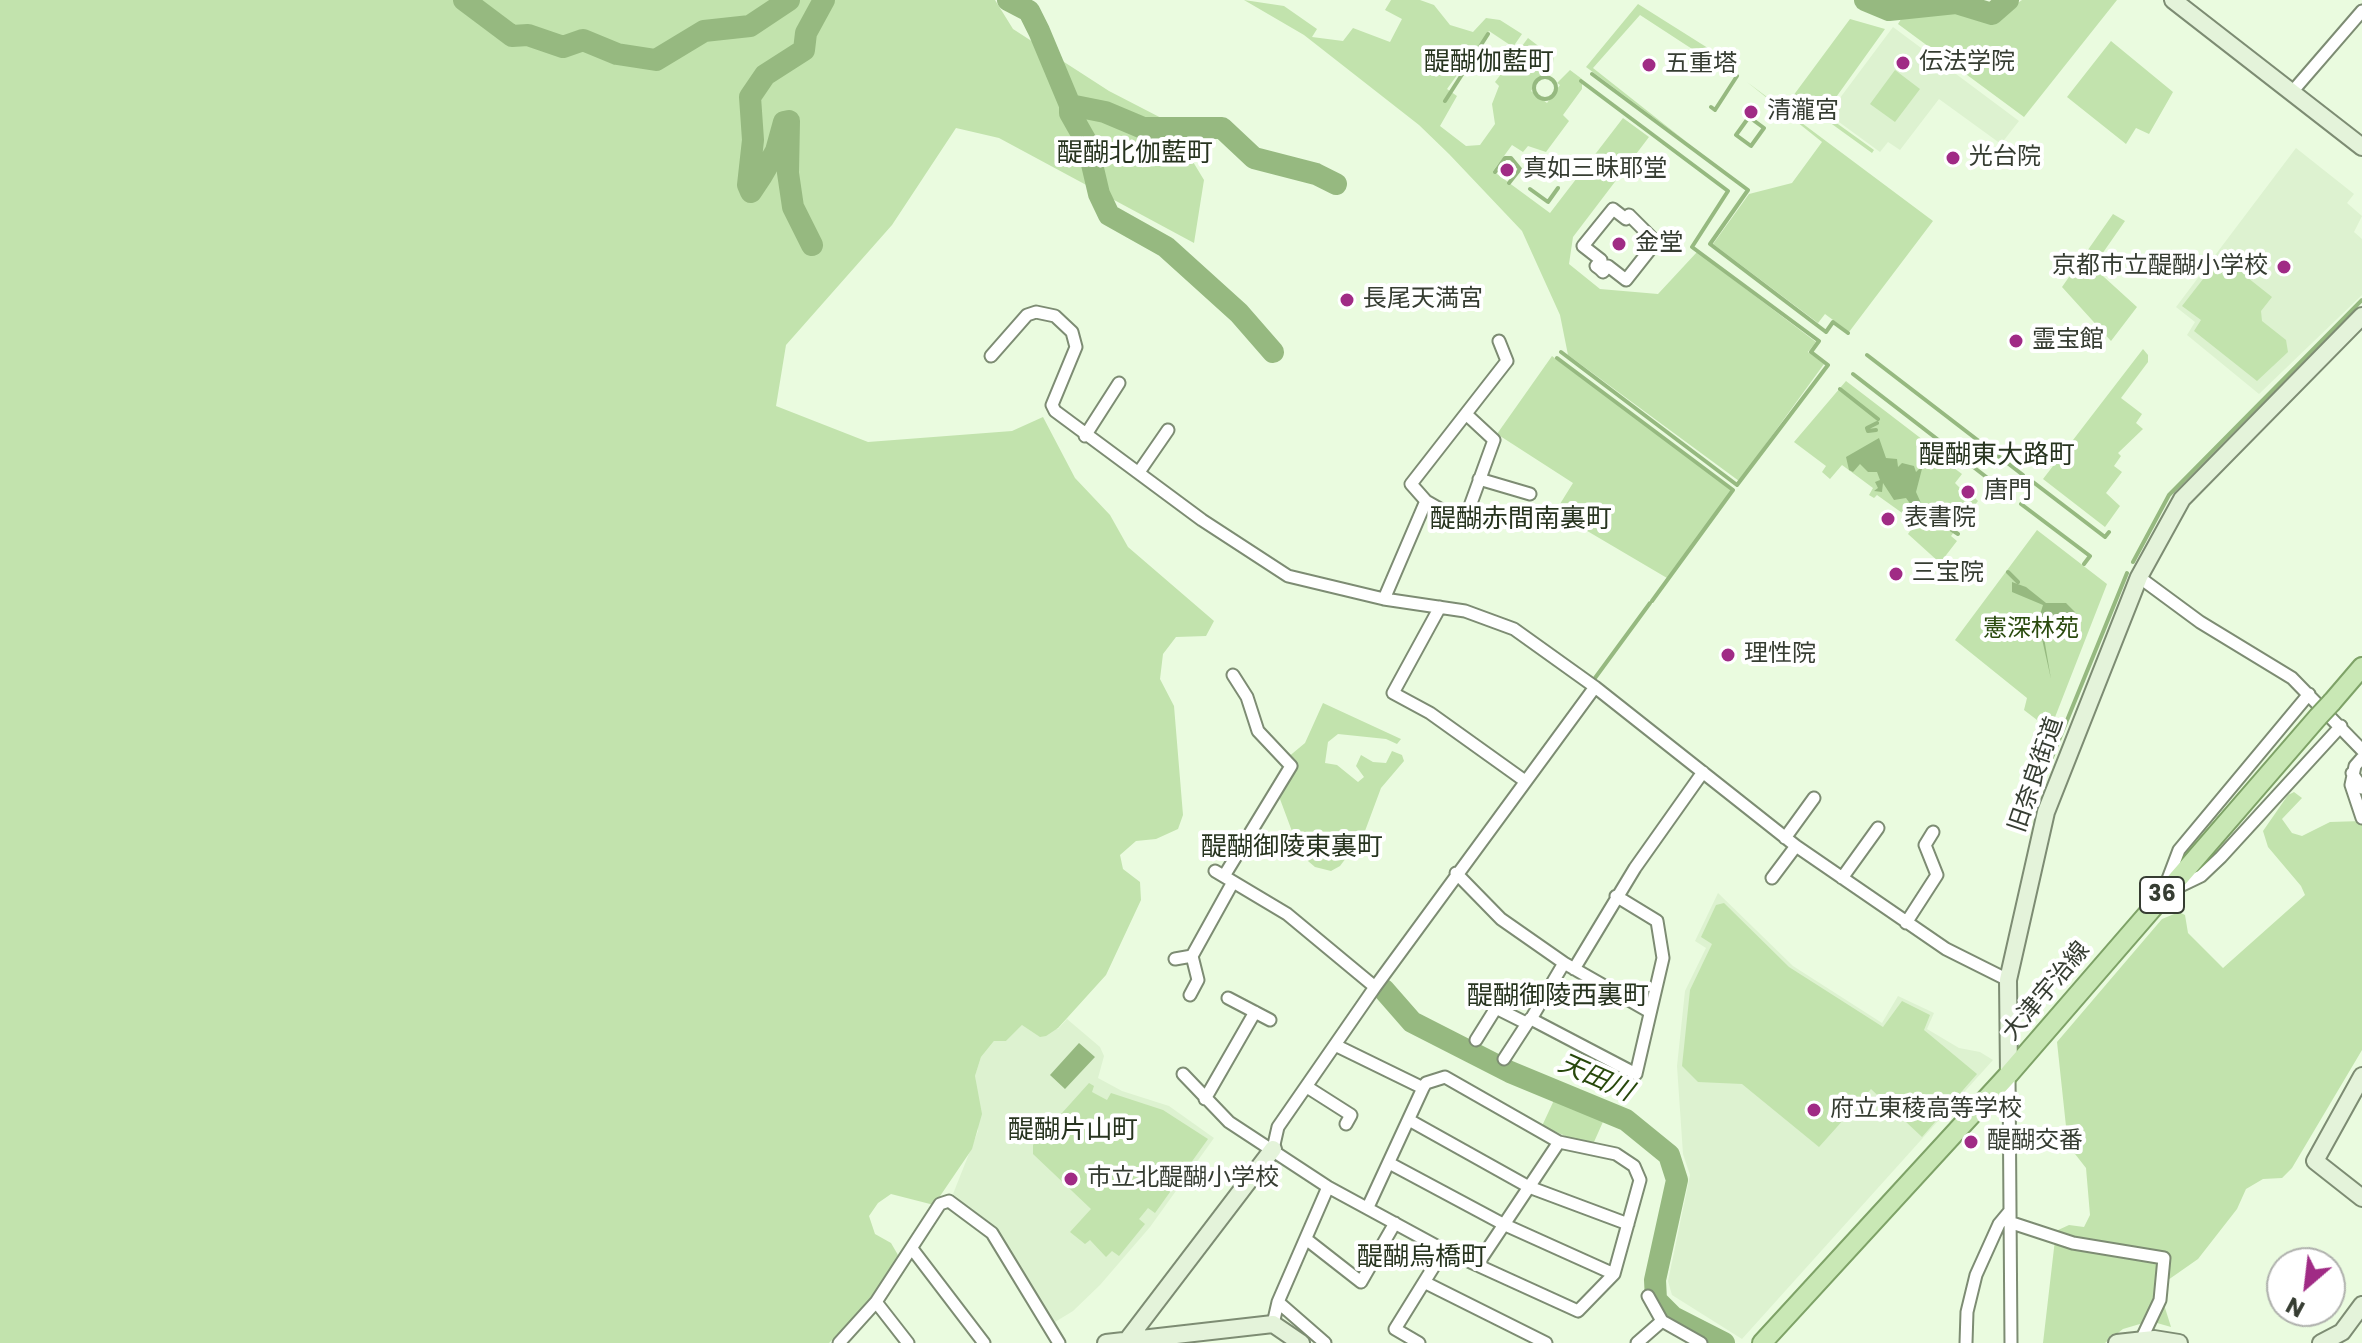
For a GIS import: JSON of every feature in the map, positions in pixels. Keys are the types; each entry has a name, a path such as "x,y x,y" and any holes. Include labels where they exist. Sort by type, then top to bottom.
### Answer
{"main road":[{"name":"大津宇治線","path":"1762,1343 2009,1074 2362,667"}],"street":[{"path":"2173,0 2362,147"},
{"path":"2292,92 2362,11"},
{"path":"1613,209 1645,227 1641,231 1656,242 1626,280 1608,266 1603,272 1596,266 1601,260 1583,246 1613,209"},
{"path":"991,356 1027,315 1036,312 1055,316 1072,332 1076,347 1052,405 1055,411 1202,520 1288,576 1384,599 1479,615 1514,629 1595,687 1796,846 1946,949 2008,980"},
{"name":"旧奈良街道","path":"2011,1343 2008,980 2054,789 2139,577 2182,499 2362,316"},
{"path":"1466,414 1494,440 1466,517 1454,517 1426,501 1411,484 1507,361 1499,341"},
{"path":"1085,436 1119,383"},
{"path":"1139,472 1168,430"},
{"path":"1479,479 1530,494"},
{"path":"1384,599 1426,501"},
{"path":"2139,577 2200,622 2292,678 2362,750"},
{"path":"1440,607 1393,693 1430,713 1525,781"},
{"path":"1190,995 1198,980 1192,956 1224,876 1291,766 1258,731 1247,697 1233,675"},
{"path":"1126,1341 1273,1149 1278,1127 1375,987 1595,687"},
{"path":"2162,895 2179,850 2309,694"},
{"path":"2162,895 2201,876 2211,867 2341,726"},
{"path":"2362,758 2352,773 2351,785 2362,818"},
{"path":"1504,1059 1703,772"},
{"path":"2352,773 2362,788"},
{"path":"1785,838 1814,798"},
{"path":"1842,878 1878,828"},
{"path":"1906,923 1937,875 1925,845 1933,832"},
{"path":"1772,878 1796,846"},
{"path":"1456,873 1501,919 1569,966 1650,1012"},
{"path":"1224,876 1287,914 1375,987"},
{"path":"1476,1040 1496,1008 1636,1074 1663,958 1657,921 1616,896"},
{"path":"1175,959 1192,956"},
{"path":"1228,998 1270,1020"},
{"path":"1205,1099 1255,1012"},
{"path":"1337,1046 1423,1088"},
{"path":"1183,1074 1229,1122 1328,1187 1444,1250 1578,1311 1614,1274 1640,1180 1634,1166 1607,1151 1559,1142 1445,1077 1426,1083 1423,1088 1368,1207"},
{"path":"2362,1076 2315,1161 2362,1198"},
{"path":"1307,1087 1351,1115 1346,1124"},
{"path":"1409,1120 1529,1187 1628,1224"},
{"path":"1477,1265 1559,1142"},
{"path":"1389,1163 1503,1224 1614,1274"},
{"path":"1273,1324 1278,1302 1328,1187"},
{"path":"839,1343 876,1302 913,1250 940,1204 949,1201 992,1233 1059,1343"},
{"path":"1966,1343 1967,1312 1976,1275 1999,1224 2009,1217 2073,1243 2164,1258 2160,1300 2141,1340"},
{"path":"1306,1239 1361,1282 1395,1223"},
{"path":"913,1250 984,1343"},
{"path":"1419,1343 1395,1329 1444,1250"},
{"path":"1424,1282 1547,1340 1546,1343"},
{"path":"1648,1296 1662,1321 1701,1343"},
{"path":"876,1302 908,1343"},
{"path":"1278,1302 1325,1343"},
{"path":"2321,1343 2342,1332 2362,1305"},
{"path":"1637,1343 1662,1321"},
{"path":"1106,1343 1214,1337 1273,1324 1300,1342"},
{"path":"2117,1343 2141,1340 2179,1343"}],"shaded area":[{"name":"伝法学院","path":"1893,27 2019,121 2001,144 1939,99 1900,150 1888,142 1880,152 1828,114"},
{"name":"京都市立醍醐小学校","path":"2296,148 2354,194 2347,203 2362,216 2354,232 2362,239 2362,295 2259,394 2187,335 2195,322 2176,307"},
{"path":"1879,438 1886,458 1897,459 1898,467 1902,463 1914,466 1916,472 1923,465 1916,492 1925,512 1917,513 1906,498 1894,500 1883,483 1882,492 1874,491 1878,488 1875,482 1880,480 1877,472 1868,472 1860,464 1853,472 1849,470 1846,457"},
{"path":"2012,582 2026,587 2046,603 2066,603 2075,612 2070,624 2051,617 2042,626 2051,679 2042,639 2035,631 2043,605 2012,592"},
{"name":"府立東稜高等学校","path":"1718,893 1793,966 1882,1023 1898,996 1934,1013 1927,1029 1959,1048 1980,1052 1993,1060 1742,1339 1672,1295 1668,1281 1690,1175 1683,1154 1677,1066 1685,991 1706,948 1695,941"},
{"name":"市立北醍醐小学校","path":"1067,1019 1100,1047 1104,1056 1098,1078 1122,1091 1169,1106 1214,1138 1150,1227 1100,1285 1073,1311 1055,1322 993,1227 953,1194 978,1131 975,1076 981,1057 995,1040 1006,1041 1022,1025 1058,1029"},
{"path":"1079,1043 1095,1057 1065,1089 1050,1075"}],"green space":[{"path":"0,0 995,0 1013,29 1109,91 1169,122 1204,180 1194,243 999,138 956,128 892,225 786,345 776,406 868,442 1012,431 1043,417 1075,478 1110,515 1128,547 1214,621 1206,636 1176,637 1163,654 1160,679 1174,706 1183,815 1178,829 1156,839 1136,841 1120,855 1123,869 1140,882 1141,900 1106,975 1058,1028 1046,1036 1040,1037 1022,1025 1006,1041 994,1041 981,1057 975,1076 982,1114 972,1149 934,1205 891,1194 878,1203 869,1216 875,1234 891,1243 898,1255 868,1305 829,1343 0,1343"},
{"path":"1244,0 1284,6 1317,29 1312,37 1343,41 1353,28 1390,42 1402,19 1385,10 1391,0 1420,0 1434,5 1450,25 1473,32 1486,18 1500,20 1522,34 1513,47 1489,31 1447,89 1457,96 1440,126 1466,146 1480,145 1495,124 1492,104 1499,86 1495,82 1528,38 1554,58 1548,75 1544,72 1531,91 1547,103 1560,85 1557,83 1570,70 1582,79 1582,89 1563,115 1569,121 1546,152 1528,146 1523,152 1512,145 1493,171 1550,213 1623,118 1649,137 1573,237 1569,264 1600,289 1658,294 1697,252 1816,342 1808,352 1824,364 1739,481 1568,355 1560,315 1522,231 1449,154 1419,125 1304,35"},
{"path":"2022,0 2117,0 2024,117 1898,24 1906,11 1944,8 1993,20"},
{"path":"1638,4 1738,67 1732,75 1640,15 1593,68 1688,143 1586,67"},
{"path":"1850,19 1885,29 1824,114 1874,150 1872,153 1793,96"},
{"path":"2111,41 2173,92 2149,134 2136,128 2126,144 2067,97"},
{"path":"1895,70 1920,89 1895,122 1870,104"},
{"path":"1747,82 1933,221 1849,332 1825,314 1818,323 1713,244 1749,194 1792,183 1822,142"},
{"path":"2113,214 2125,221 2093,267 2137,307 2111,341 2062,287"},
{"path":"2225,251 2252,272 2248,278 2272,297 2261,311 2262,321 2286,340 2288,352 2257,381 2194,331 2201,320 2182,306"},
{"path":"2143,349 2148,355 2148,362 2121,398 2142,414 2136,423 2143,429 2118,453 2121,456 2114,466 2122,472 2106,493 2120,506 2105,527 2043,479"},
{"path":"1552,356 1732,490 1667,578 1555,512 1573,483 1497,434"},
{"path":"1846,381 1940,453 1938,456 1962,474 1955,483 1960,488 1958,491 1971,501 1974,497 1978,501 1951,536 1957,541 1940,563 1908,534 1919,518 1909,510 1905,515 1877,495 1874,498 1869,495 1873,488 1842,465 1830,479 1822,472 1826,466 1794,442"},
{"name":"憲深林苑","path":"2037,530 2107,584 2050,730 2024,710 2027,698 1955,640"},
{"path":"1323,703 1401,739 1397,744 1386,739 1338,734 1328,742 1325,763 1337,765 1358,782 1364,777 1356,766 1361,755 1373,762 1386,763 1392,751 1402,755 1404,761 1381,788 1365,831 1340,866 1331,871 1315,867 1295,850 1293,834 1277,791 1287,758 1305,743"},
{"path":"2294,792 2302,798 2282,819 2292,833 2302,836 2330,822 2362,821 2362,1050 2292,1168 2282,1178 2263,1179 2246,1189 2237,1209 2198,1259 2168,1280 2161,1295 2171,1327 2150,1321 2123,1329 2105,1343 2043,1343 2056,1231 2069,1225 2084,1227 2090,1215 2086,1168 2068,1145 2057,1042 2162,919 2179,912 2185,915 2188,933 2223,968 2305,895 2268,847 2263,831 2288,795"},
{"path":"1724,903 1789,967 1883,1027 1902,1001 1930,1015 1924,1030 1977,1074 1922,1137 1871,1089 1819,1147 1742,1084 1698,1082 1682,1066 1690,990 1712,944 1701,937 1716,905"},
{"path":"1089,1083 1094,1086 1092,1092 1107,1100 1111,1093 1163,1110 1208,1139 1155,1213 1148,1208 1139,1219 1145,1224 1119,1256 1112,1251 1106,1257 1090,1240 1085,1244 1070,1232 1091,1209 1033,1154 1033,1145 1040,1136 1048,1142 1056,1132 1053,1123"},
{"path":"1555,1098 1606,1115 1594,1142 1575,1140 1542,1126"}],"waterway":[{"path":"464,0 512,36 528,35 563,47 583,40 617,54 656,60 704,31 750,26 789,0"},
{"path":"812,245 793,207 788,173 789,121 784,122 776,151 751,192 748,185 753,140 750,97 765,75 804,50 806,33 824,0"},
{"path":"1008,0 1029,11 1039,31 1070,105 1070,113 1087,143 1099,194 1109,215 1166,247 1239,313 1273,352"},
{"path":"1865,0 1889,10 1956,3 1992,14 2008,0"},
{"path":"1445,101 1488,34"},
{"path":"1592,74 1748,190 1710,244 1826,332 1833,322 1848,333"},
{"path":"1711,107 1715,110 1737,76"},
{"path":"1545,77 1553,80 1556,88 1553,96 1545,99 1537,96 1534,88 1537,80 1545,77"},
{"path":"1561,352 1737,485 1828,365 1811,352 1819,341 1692,247 1728,191 1581,81"},
{"path":"1070,105 1105,112 1143,128 1222,128 1254,158 1316,174 1336,184"},
{"path":"1749,117 1764,128 1751,146 1736,135 1749,117"},
{"path":"1495,172 1505,158 1511,158 1520,169 1509,183"},
{"path":"1530,189 1548,202 1558,188"},
{"path":"2133,562 2169,495 2362,300"},
{"path":"1867,355 2023,475"},
{"path":"1557,358 1733,490 1652,601"},
{"path":"1853,374 2007,493"},
{"path":"1840,389 1878,419"},
{"path":"1876,430 1868,431 1867,428 1877,423"},
{"path":"2033,482 2105,537 2109,532"},
{"path":"2021,504 2090,556 2084,564"},
{"path":"1925,512 1958,534"},
{"path":"2008,572 2018,582"},
{"path":"2048,767 2127,573"},
{"path":"1595,678 1650,603"},
{"name":"天田川","path":"1384,990 1412,1022 1510,1072 1626,1120 1669,1155 1677,1180 1655,1280 1656,1300 1673,1317 1724,1343"}],"place":[{"name":"伝法学院","path":"1903,63"},
{"name":"五重塔","path":"1649,65"},
{"name":"清瀧宮","path":"1751,112"},
{"name":"光台院","path":"1953,158"},
{"name":"真如三昧耶堂","path":"1507,170"},
{"name":"金堂","path":"1619,244"},
{"name":"京都市立醍醐小学校","path":"2284,267"},
{"name":"長尾天満宮","path":"1347,300"},
{"name":"霊宝館","path":"2016,341"},
{"name":"唐門","path":"1968,492"},
{"name":"表書院","path":"1888,519"},
{"name":"三宝院","path":"1896,574"},
{"name":"理性院","path":"1728,655"},
{"name":"府立東稜高等学校","path":"1814,1110"},
{"name":"醍醐交番","path":"1971,1142"},
{"name":"市立北醍醐小学校","path":"1071,1179"}],"district":[{"name":"醍醐伽藍町","path":"1489,63"},
{"name":"醍醐北伽藍町","path":"1135,154"},
{"name":"醍醐東大路町","path":"1997,456"},
{"name":"醍醐赤間南裏町","path":"1521,520"},
{"name":"醍醐御陵東裏町","path":"1292,848"},
{"name":"醍醐御陵西裏町","path":"1558,997"},
{"name":"醍醐片山町","path":"1073,1131"},
{"name":"醍醐烏橋町","path":"1422,1258"}]}
